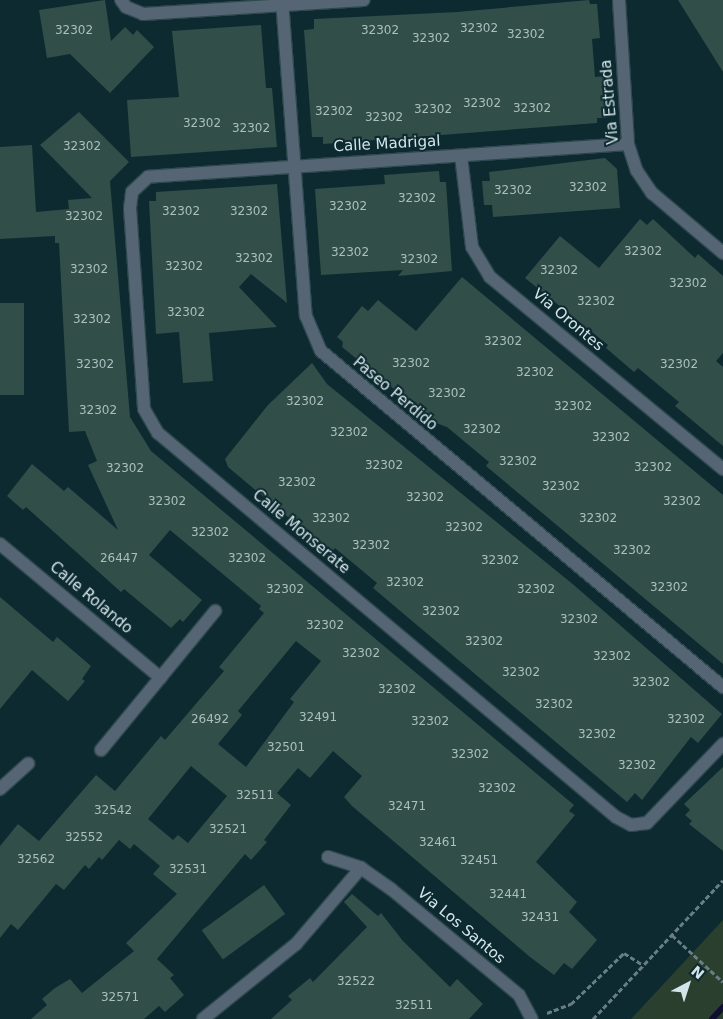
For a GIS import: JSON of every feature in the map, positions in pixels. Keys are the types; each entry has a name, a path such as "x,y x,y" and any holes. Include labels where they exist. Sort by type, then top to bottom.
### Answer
{"street":[{"path":"123,4 143,14 282,2 364,0"},
{"name":"Via Estrada","path":"619,0 628,144 637,171 652,193 723,253"},
{"name":"Paseo Perdido","path":"282,2 296,165 306,316 321,351 723,687"},
{"name":"Calle Madrigal","path":"148,177 296,165 628,144"},
{"name":"Via Orontes","path":"461,156 472,247 490,277 723,470"},
{"name":"Calle Monserate","path":"148,177 132,192 130,208 144,408 158,433 616,817 631,825 647,823 723,744"},
{"name":"Calle Rolando","path":"0,544 161,678"},
{"path":"101,750 215,611"},
{"path":"0,789 28,764"},
{"name":"Via Los Santos","path":"328,856 361,868 519,995 532,1018"},
{"path":"203,1019 296,944 361,868"}],"path":[{"path":"594,1019 723,880"},
{"path":"672,935 723,982"},
{"path":"532,1018 571,1004 624,953 643,965"}],"green space":[{"path":"723,920 723,1019 631,1019 632,1018"}],"building":[{"path":"105,0 111,41 125,27 133,35 137,30 154,47 110,93 70,54 47,58 39,10"},
{"path":"589,0 590,4 597,4 600,38 592,39 595,77 604,76 607,118 597,118 597,123 323,144 323,137 312,137 304,30 314,29 314,19 457,12"},
{"path":"678,0 723,0 723,72"},
{"path":"261,25 266,88 272,88 277,147 131,157 127,100 179,97 172,31"},
{"path":"79,112 129,162 110,181 130,417 151,451 574,805 569,811 575,815 536,862 577,902 569,912 597,940 572,969 564,963 554,975 530,957 352,806 344,797 362,776 333,751 310,778 298,768 277,793 291,805 264,840 267,842 251,860 245,854 157,959 174,975 170,978 184,995 165,1012 159,1006 144,1019 31,1019 47,1005 42,999 55,988 70,979 82,993 134,951 126,943 177,894 153,874 160,866 134,844 130,849 119,840 102,860 99,857 89,869 85,865 64,890 56,884 18,930 11,924 0,938 0,846 18,824 39,841 96,775 115,791 161,736 165,740 224,671 219,667 264,613 259,609 261,606 170,530 149,555 202,600 183,622 180,619 171,628 124,589 121,592 26,507 23,510 7,496 32,464 64,491 68,487 118,530 88,465 97,461 85,431 69,432 59,243 55,243 55,236 0,239 0,147 32,145 36,212 69,209 68,200 92,198 40,145","holes":["296,641 321,661 290,699 294,702 246,767 218,744 242,715 238,711","191,766 227,796 188,843 178,835 173,840 148,819"]},
{"path":"605,158 617,169 620,208 493,217 492,205 484,205 482,181 490,181 489,172"},
{"path":"439,171 440,182 446,182 452,271 398,276 403,270 321,275 315,189 385,184 384,175"},
{"path":"277,184 287,303 251,274 239,287 277,327 209,333 213,381 183,383 179,332 156,334 149,201 156,201 156,192"},
{"path":"640,219 647,225 653,219 695,258 698,254 723,276 723,353 716,361 723,367 723,446 675,406 679,402 638,368 634,372 606,348 608,345 525,278 560,236 599,268"},
{"path":"462,277 723,495 723,664 486,466 489,462 447,427 436,423 342,347 343,342 337,337 362,306 368,311 378,300 416,331"},
{"path":"0,303 24,303 24,395 0,395"},
{"path":"312,363 327,384 575,586 722,714 698,743 691,737 642,800 635,793 627,802 373,588 377,583 335,548 331,553 228,467 225,459 268,405"},
{"path":"0,597 53,642 57,637 91,666 82,679 85,681 68,701 32,670 0,709"},
{"path":"723,767 723,851 689,824 692,821 685,815 690,810 684,804"},
{"path":"264,885 285,914 223,959 202,930"},
{"path":"352,894 378,916 381,913 403,941 450,987 457,979 483,1004 469,1019 271,1019 292,1000 288,996 310,978 313,982 367,927 344,902"}],"waterway":[{"path":"712,1019 723,1007"}]}
